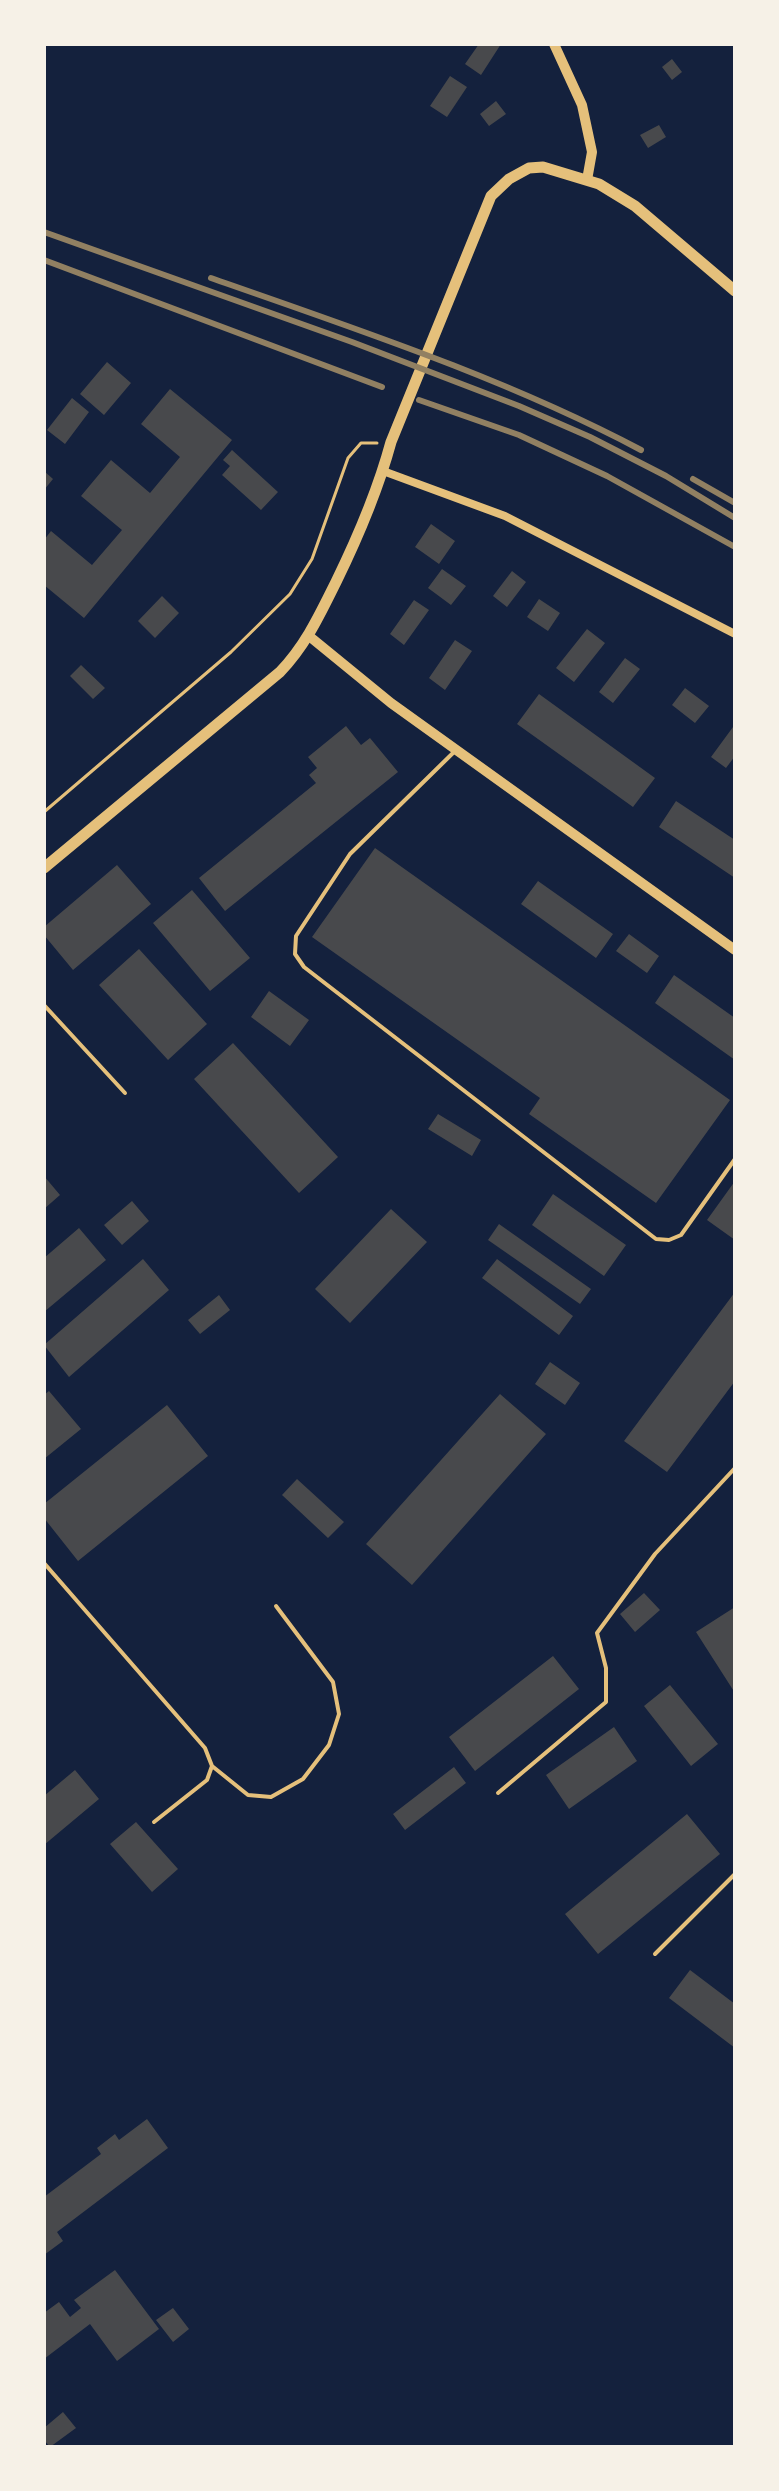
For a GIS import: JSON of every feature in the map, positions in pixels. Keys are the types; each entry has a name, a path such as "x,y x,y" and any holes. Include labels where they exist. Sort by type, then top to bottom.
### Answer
{"main road":[{"path":"44,868 280,672 298,653 352,549 383,471 391,442 491,196 509,179 529,168 543,167 599,184 635,206 735,291"}],"street":[{"path":"554,44 582,105 592,152 587,180"},
{"path":"383,471 505,516 735,634"},
{"path":"309,636 391,703 735,950"}],"lane":[{"path":"456,749 350,854 296,936 295,954 304,967 656,1239 669,1240 681,1235 735,1159"},
{"path":"44,1005 125,1093"},
{"path":"498,1793 606,1702 606,1668 597,1633 655,1554 735,1468"},
{"path":"44,1563 205,1748 212,1766 248,1795 271,1797 303,1779 329,1745 339,1714 333,1682 276,1606"},
{"path":"154,1822 207,1780 212,1766"},
{"path":"655,1954 735,1874"}],"path":[{"path":"44,812 231,652 290,594 312,559 348,458 361,443 391,442"}],"building":[{"path":"479,44 501,44 481,75 465,64"},
{"path":"672,59 682,72 672,80 662,67"},
{"path":"450,76 467,87 447,117 430,106"},
{"path":"496,101 506,114 489,126 480,114"},
{"path":"659,125 666,137 648,148 640,135"},
{"path":"107,362 131,383 104,415 80,394"},
{"path":"170,389 232,440 84,618 44,585 44,540 51,531 92,565 122,530 81,496 111,460 150,493 180,457 141,424"},
{"path":"72,398 89,412 65,444 47,430"},
{"path":"232,450 278,492 261,510 222,475 230,466 223,460"},
{"path":"44,471 53,479 44,490"},
{"path":"431,524 455,541 439,564 415,547"},
{"path":"442,569 466,586 451,605 428,588"},
{"path":"512,571 526,582 507,607 493,596"},
{"path":"162,596 179,613 155,638 138,621"},
{"path":"539,599 560,613 548,631 527,617"},
{"path":"414,600 429,610 404,645 390,634"},
{"path":"587,629 605,643 574,682 556,668"},
{"path":"455,640 472,651 445,690 429,678"},
{"path":"625,658 640,669 613,703 599,692"},
{"path":"81,665 105,688 93,699 70,676"},
{"path":"685,688 709,706 695,723 672,705"},
{"path":"539,694 655,778 633,807 517,724"},
{"path":"346,726 361,745 370,738 398,772 225,911 199,878 316,783 309,775 317,768 308,757"},
{"path":"733,727 735,756 726,768 711,757"},
{"path":"676,801 735,840 735,878 659,827"},
{"path":"375,848 730,1100 656,1203 529,1114 540,1098 312,937"},
{"path":"117,865 151,904 73,970 44,935 44,927"},
{"path":"538,881 613,934 596,958 521,904"},
{"path":"192,890 250,958 210,991 153,923"},
{"path":"629,934 659,956 647,973 616,951"},
{"path":"139,949 207,1024 168,1060 99,985"},
{"path":"674,975 735,1018 735,1060 655,1003"},
{"path":"269,991 309,1020 290,1046 251,1017"},
{"path":"233,1043 338,1157 299,1193 194,1079"},
{"path":"438,1114 481,1140 472,1156 428,1129"},
{"path":"44,1176 60,1195 44,1209"},
{"path":"735,1181 735,1240 707,1220"},
{"path":"553,1194 626,1245 604,1276 532,1225"},
{"path":"132,1201 149,1221 122,1245 104,1225"},
{"path":"391,1209 427,1242 350,1323 315,1289"},
{"path":"499,1224 591,1289 580,1304 488,1240"},
{"path":"79,1228 106,1260 44,1312 44,1258"},
{"path":"143,1259 169,1290 69,1377 44,1345"},
{"path":"497,1259 573,1316 559,1335 482,1278"},
{"path":"735,1292 735,1381 667,1472 624,1441"},
{"path":"219,1295 230,1310 200,1334 188,1320"},
{"path":"550,1362 580,1383 565,1405 535,1384"},
{"path":"49,1391 81,1429 44,1459 44,1395"},
{"path":"500,1394 546,1434 412,1585 366,1544"},
{"path":"167,1405 208,1456 78,1561 44,1518 44,1504"},
{"path":"297,1479 344,1522 328,1538 282,1495"},
{"path":"644,1593 660,1610 635,1632 620,1614"},
{"path":"735,1607 735,1693 696,1632"},
{"path":"553,1656 579,1689 475,1771 449,1737"},
{"path":"670,1685 718,1744 691,1766 644,1706"},
{"path":"614,1727 637,1761 569,1809 546,1775"},
{"path":"454,1767 466,1783 405,1830 393,1814"},
{"path":"75,1770 99,1799 44,1845 44,1796"},
{"path":"687,1814 720,1854 598,1954 565,1914"},
{"path":"136,1822 178,1869 152,1892 110,1844"},
{"path":"690,1970 735,2004 735,2048 669,1998"},
{"path":"147,2119 168,2148 57,2232 63,2241 44,2255 44,2197 101,2154 97,2148 115,2134 119,2140"},
{"path":"115,2270 159,2329 117,2361 90,2324 44,2359 44,2313 59,2302 70,2317 81,2308 74,2300"},
{"path":"173,2308 189,2329 173,2342 156,2320"},
{"path":"63,2412 76,2428 50,2447 44,2440 44,2428"}],"railway":[{"path":"44,232 352,342 519,406 590,437 666,476 735,518"},
{"path":"44,260 382,387"},
{"path":"211,278 483,377 641,450"},
{"path":"419,400 519,435 607,476 735,547"},
{"path":"693,479 735,503"}]}
